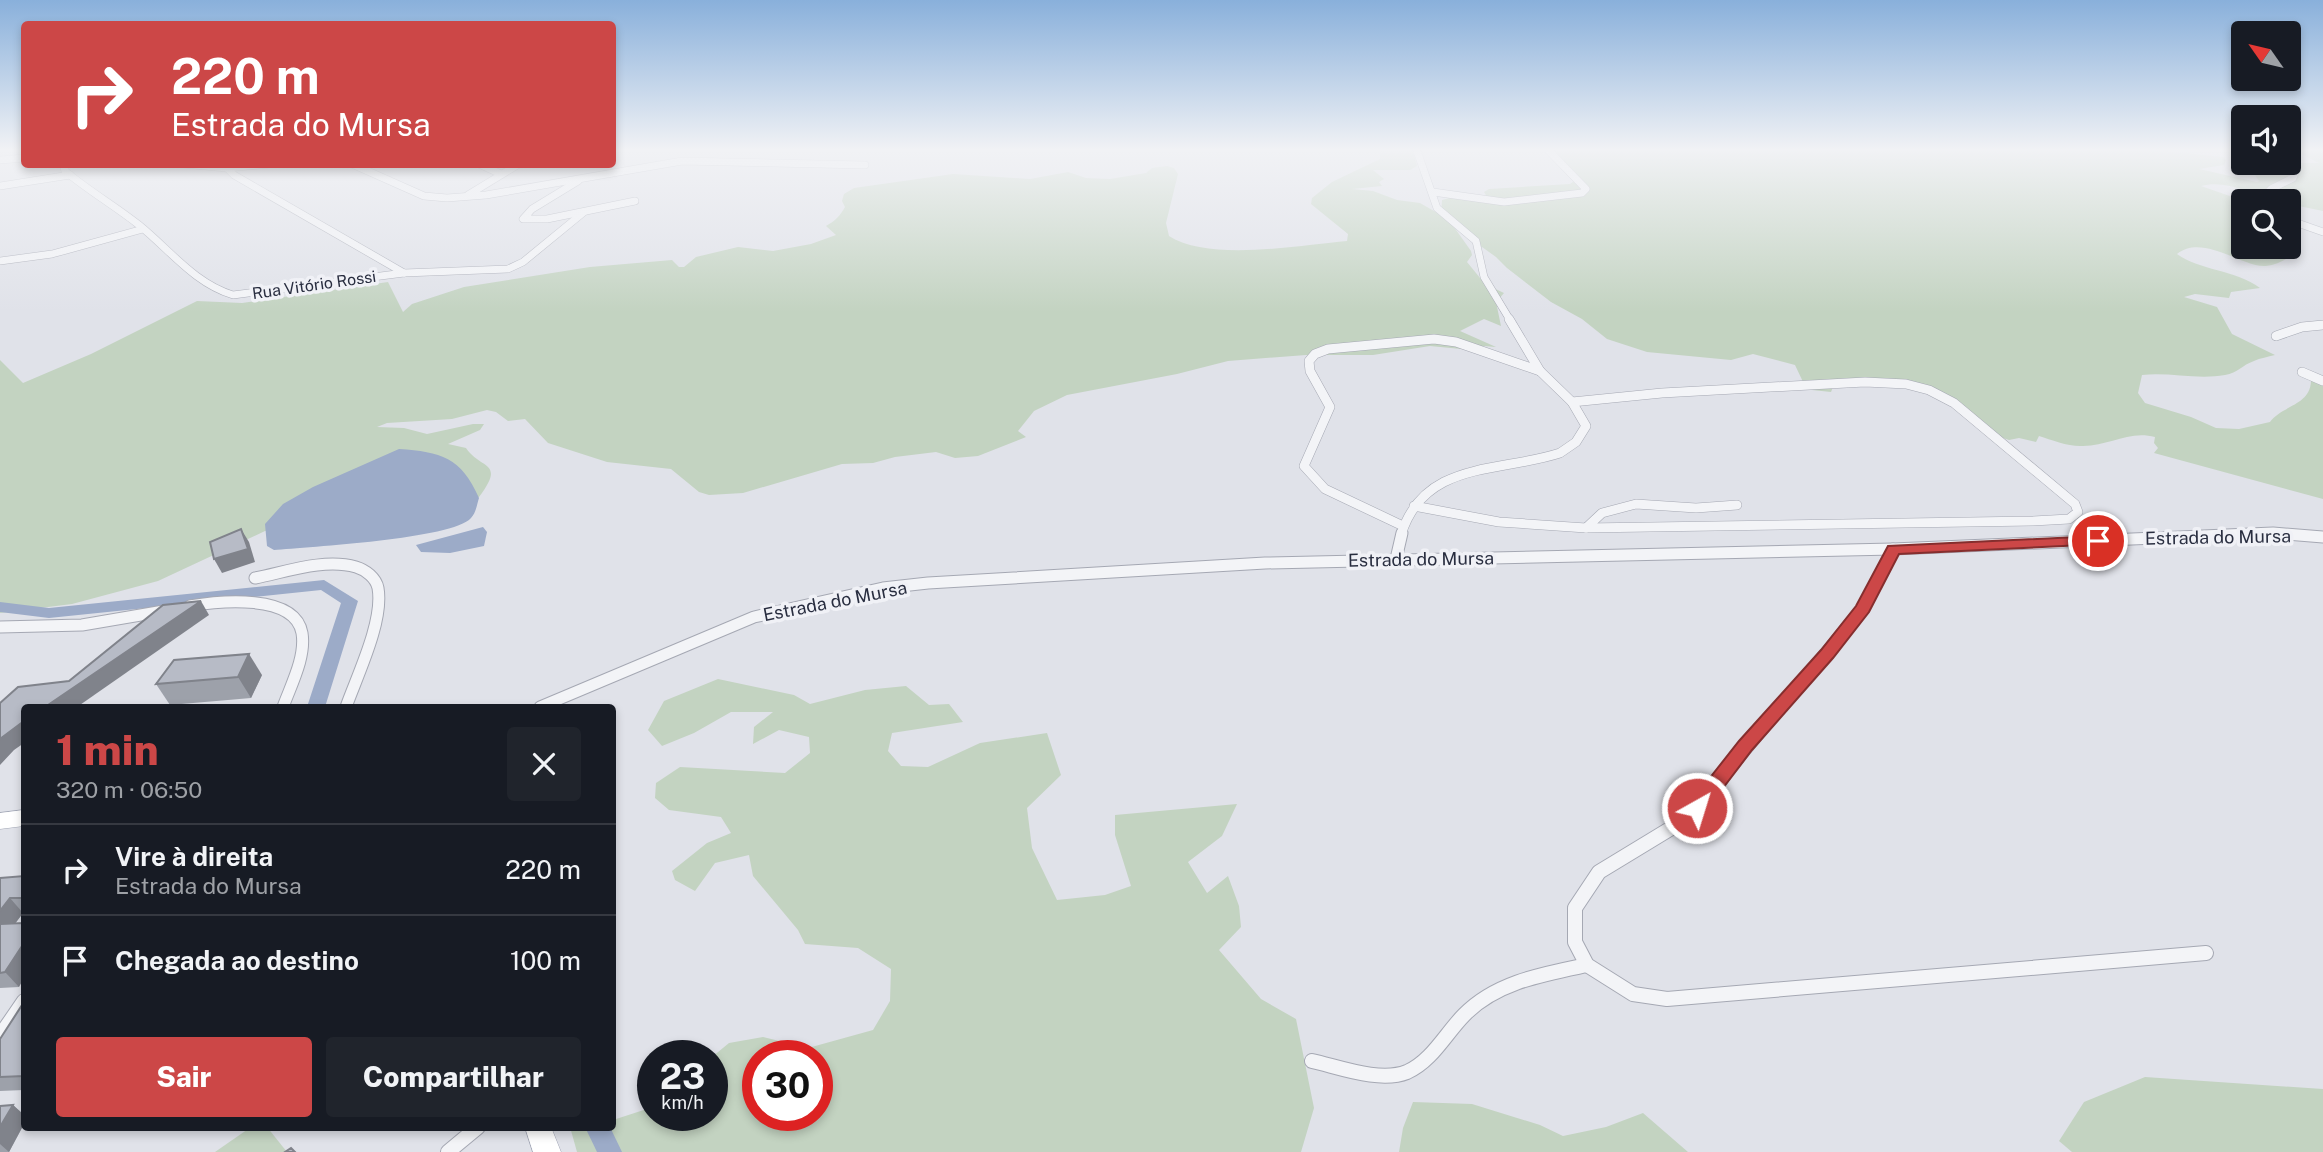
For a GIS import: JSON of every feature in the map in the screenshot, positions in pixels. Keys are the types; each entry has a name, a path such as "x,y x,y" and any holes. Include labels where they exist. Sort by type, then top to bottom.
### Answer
{"main road":[{"path":"0,821 21,818"},
{"path":"539,1131 547,1152"}],"street":[{"name":"Rua Vitório Rossi","path":"110,205 143,229 200,281 220,292 233,295 404,273 508,269 523,261 584,212"},
{"path":"289,205 404,273"},
{"path":"542,205 523,217 526,221 618,205"},
{"path":"1396,559 1403,526 1413,506 1438,482 1455,475 1544,459 1578,443 1587,426 1572,402 1540,371 1523,339 1493,295 1484,277 1476,241 1444,216 1436,205"},
{"path":"2301,224 2323,232"},
{"path":"0,261 44,255 143,229"},
{"path":"2276,336 2302,327 2323,326"},
{"path":"1403,526 1325,489 1304,466 1330,407 1310,371 1309,361 1315,354 1328,349 1434,339 1456,342 1540,371"},
{"path":"2302,372 2323,381"},
{"path":"1413,506 1496,524 1542,528 2033,521 2069,519 2078,512 2076,504 1954,403 1929,390 1906,384 1865,382 1662,393 1572,402"},
{"path":"1586,528 1602,513 1625,506 1696,508 1737,505"},
{"name":"Estrada do Mursa","path":"547,704 754,617 883,588 1265,563 1894,549 2273,533 2323,537"},
{"path":"1894,549 1863,608 1697,808 1678,824 1599,872 1575,908 1575,943 1587,965 1633,994 1667,999 2206,953"},
{"path":"255,578 327,565 353,566 369,573 378,587 377,612 347,704"},
{"path":"0,627 135,618 200,604 230,601 272,605 294,617 302,633 297,666 285,704"},
{"path":"1311,1061 1376,1074 1406,1073 1425,1058 1471,1007 1511,982 1587,965"},
{"path":"1,1033 21,1005"},
{"path":"448,1152 473,1131"}],"green space":[{"path":"844,205 1170,205 1166,223 1169,236 1186,244 1207,248 1255,250 1347,241 1348,234 1312,205 1423,205 1441,215 1442,205 2231,205 2231,256 2199,247 2177,254 2195,264 2240,277 2260,288 2231,292 2229,298 2195,294 2184,297 2217,307 2232,334 2275,355 2256,360 2225,375 2142,375 2138,393 2145,403 2216,428 2239,429 2270,422 2306,396 2311,381 2323,378 2323,499 2154,453 2158,448 2154,443 2155,437 2146,435 2083,446 2039,436 2036,442 2019,438 2009,440 1994,435 1932,393 1907,383 1833,387 1831,392 1812,390 1804,384 1795,365 1753,354 1731,360 1647,352 1607,339 1582,319 1551,302 1454,227 1471,251 1472,255 1467,262 1485,284 1504,293 1496,302 1501,326 1484,319 1460,331 1496,347 1484,346 1472,350 1430,346 1373,355 1306,355 1228,361 1177,374 1067,395 1034,411 1018,431 1026,437 978,456 955,458 936,452 895,457 873,463 842,464 743,493 709,495 699,492 671,469 607,462 548,443 525,419 508,421 496,412 487,410 452,419 387,423 377,427 404,428 427,434 484,424 480,430 448,444 466,448 491,471 487,485 479,497 265,531 158,581 72,604 0,613 0,360 23,383 91,354 197,301 242,303 388,282 403,312 412,304 464,287 590,267 672,260 679,267 684,267 696,257 738,247 773,251 811,244 836,235 826,226 841,213"},
{"path":"2301,205 2323,205 2323,211 2301,206"},
{"path":"2240,259 2285,259 2266,266"},
{"path":"718,679 794,695 810,704 865,690 906,686 929,705 949,704 963,722 892,733 888,751 901,766 928,767 980,743 1047,733 1061,775 1027,808 1032,848 1057,900 1105,895 1131,886 1115,835 1115,815 1237,804 1222,836 1188,862 1207,893 1228,876 1239,906 1241,927 1219,950 1261,999 1296,1019 1314,1108 1301,1152 577,1152 571,1131 616,1131 616,1119 637,1112 637,1131 728,1131 728,1044 742,1041 742,1131 833,1131 833,1041 873,1030 890,1001 891,969 858,948 805,944 798,930 753,876 749,855 715,863 695,891 675,880 672,871 707,843 731,833 721,817 669,810 655,798 656,783 680,767 785,773 810,753 809,737 779,730 753,744 754,727 773,712 731,712 694,733 662,746 648,730 664,701"},
{"path":"763,1037 775,1040 746,1040"},
{"path":"2145,1077 2323,1089 2323,1152 2072,1152 2059,1141 2084,1102"},
{"path":"1413,1102 1472,1104 1540,1125 1563,1136 1606,1127 1643,1113 1688,1152 1399,1152 1403,1128"},
{"path":"245,1131 270,1131 287,1152 215,1152"}],"water":[{"path":"399,449 438,455 457,465 465,473 479,498 471,518 459,525 410,537 274,550 267,546 265,524 283,504 313,487"},
{"path":"483,527 487,532 484,546 450,553 421,552 416,545"}],"building":[{"path":"241,529 248,549 214,559 210,542"},
{"path":"201,601 49,704 21,704 21,723 0,739 0,703 18,687 69,681 163,605"},
{"path":"249,654 238,677 156,684 174,660"},
{"path":"21,876 21,898 10,898 0,911 0,878"},
{"path":"21,923 21,948 5,972 0,973 0,924"},
{"path":"21,1007 21,1076 0,1077 0,1039"},
{"path":"13,1105 0,1127 0,1106"}],"waterway":[{"path":"0,607 49,613 324,585 350,601 317,704"},
{"path":"599,1131 610,1152"}],"route":[{"path":"1697,808 1863,608 1894,549 2098,541"}]}
